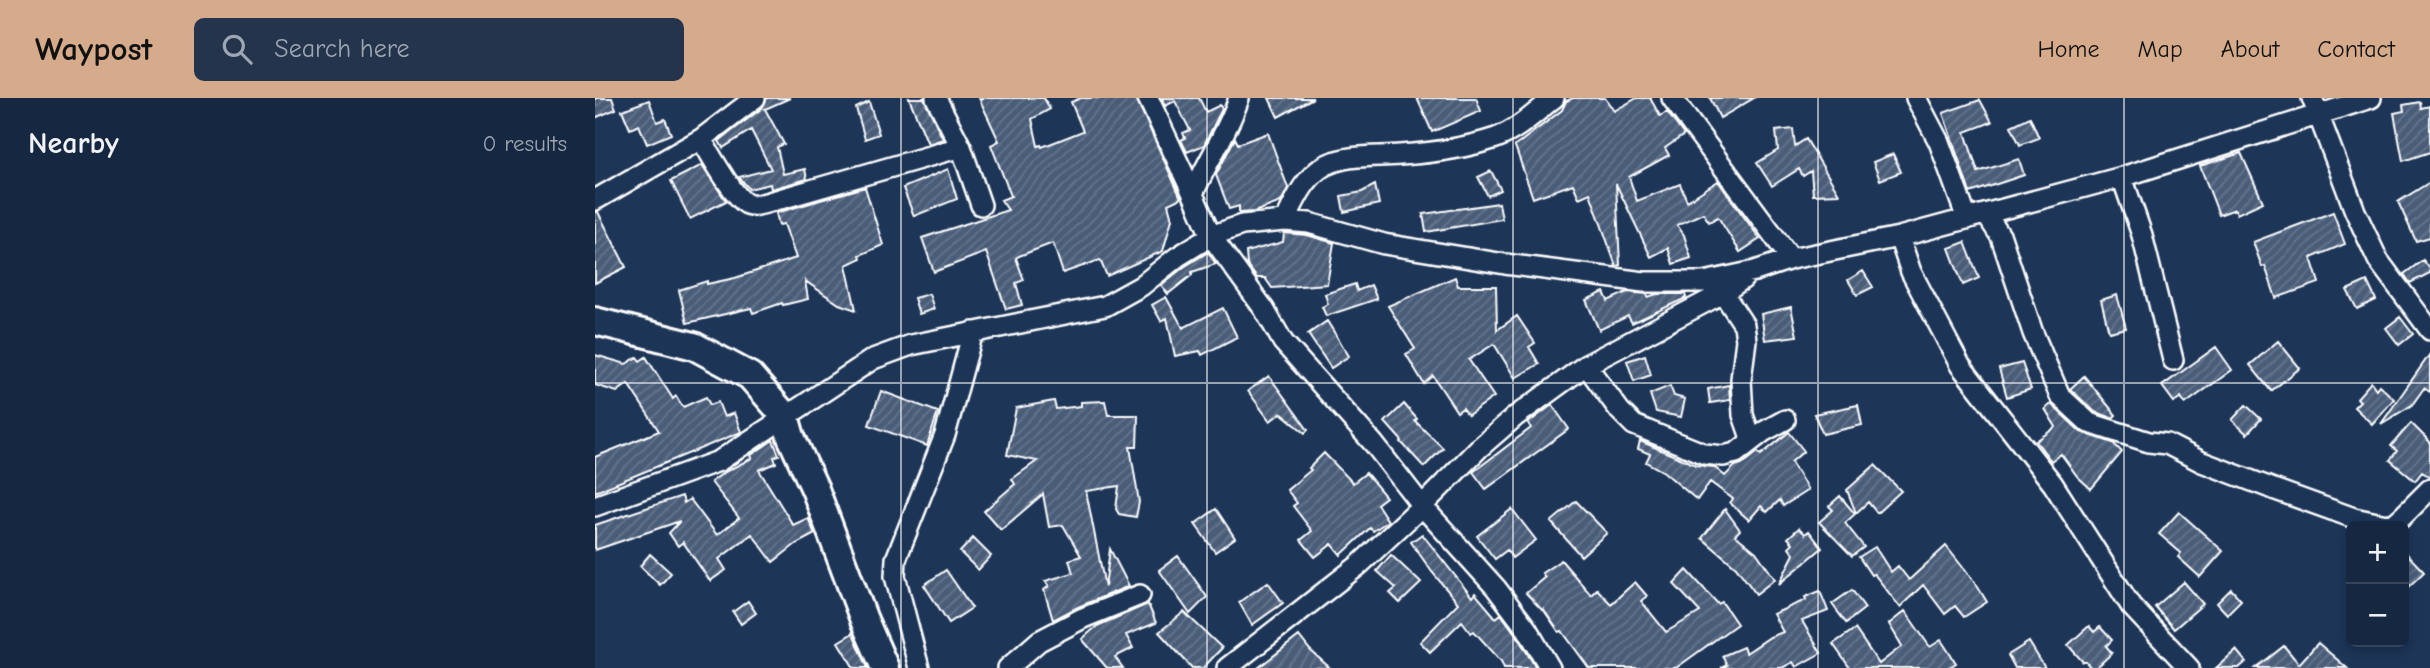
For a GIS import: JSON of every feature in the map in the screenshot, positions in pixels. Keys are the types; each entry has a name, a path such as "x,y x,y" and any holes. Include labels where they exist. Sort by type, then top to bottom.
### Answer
{"street":[{"path":"595,200 701,139 755,98"},
{"path":"936,98 961,147 981,205"},
{"path":"1148,98 1211,236 1264,309 1283,342 1374,444 1422,506 1496,588 1527,629 1550,668"},
{"path":"1193,194 1205,166 1226,131 1239,98"},
{"path":"1285,221 1299,191 1311,176 1326,165 1347,158 1423,153 1499,137 1554,98"},
{"path":"1672,98 1791,259"},
{"path":"1916,98 1939,142 1966,219"},
{"path":"595,506 719,461 873,359 911,345 1105,306 1141,286 1177,257 1211,236 1242,225 1285,221 1317,224 1384,243 1505,264 1644,282 1704,282 1755,271 1791,259 1899,237 2122,177 2315,106 2371,98"},
{"path":"2315,106 2355,211 2378,260 2430,330"},
{"path":"701,139 728,182 744,203 750,205 780,199 961,147"},
{"path":"2122,177 2142,235 2173,360"},
{"path":"1986,214 2001,237 2029,323 2060,396 2089,423 2148,442 2167,444 2202,462 2276,490 2354,518 2386,525 2395,523 2430,489"},
{"path":"1899,237 1912,272 1959,365 2053,484 2131,606 2189,668"},
{"path":"1227,668 1359,565 1495,434 1586,365 1723,293 1755,271"},
{"path":"1723,293 1744,325 1746,340 1741,379 1743,415 1750,435 1749,443"},
{"path":"595,321 694,346 750,376 785,416 885,668"},
{"path":"919,668 895,576 896,559 945,435 973,332"},
{"path":"1586,365 1620,411 1634,425 1705,454 1723,456 1736,453 1763,432 1784,421"},
{"path":"1008,668 1039,641 1096,612 1140,595"}],"building":[{"path":"595,98 612,98 616,109 595,118"},
{"path":"767,98 790,98 765,109 784,144 777,147 783,174 805,169 807,179 771,189 770,184 749,189 739,177 771,169 751,130 723,148 719,141 762,108"},
{"path":"909,98 924,98 943,139 928,144"},
{"path":"979,98 1044,98 1050,109 1032,119 1038,146 1042,147 1083,131 1071,102 1081,98 1136,98 1181,198 1168,204 1172,219 1163,251 1107,276 1100,260 1063,273 1053,243 1016,258 1024,280 1016,283 1022,305 1006,309 986,252 934,272 922,238 1008,210 1001,200 1011,196 991,145 999,141"},
{"path":"1162,98 1199,98 1206,112 1220,105 1222,109 1204,145 1187,152 1181,140 1185,138 1183,133 1190,130 1175,101 1165,106"},
{"path":"1269,98 1313,98 1278,117"},
{"path":"1417,98 1476,98 1481,111 1432,132"},
{"path":"1573,98 1605,98 1614,111 1637,98 1650,98 1660,116 1667,112 1684,135 1665,148 1669,155 1629,177 1637,201 1680,184 1687,201 1718,181 1760,239 1740,252 1718,217 1709,222 1703,213 1677,225 1684,235 1691,258 1673,264 1668,248 1651,257 1616,184 1620,265 1616,266 1590,193 1579,198 1573,184 1533,198 1515,146 1562,110 1566,101"},
{"path":"1710,98 1754,98 1720,118"},
{"path":"649,100 657,122 665,119 671,134 647,144 639,125 630,129 622,110"},
{"path":"1980,100 1992,122 1965,132 1978,172 2019,159 2024,175 1970,193 1943,113"},
{"path":"869,102 879,134 865,139 856,108"},
{"path":"2420,102 2421,108 2430,106 2430,152 2403,161 2394,113 2404,111 2403,105"},
{"path":"2030,117 2039,138 2020,145 2011,126"},
{"path":"1793,129 1795,146 1806,139 1839,194 1813,195 1811,171 1803,176 1799,169 1772,186 1757,163 1778,150 1776,131"},
{"path":"1268,133 1288,188 1281,202 1254,212 1239,213 1239,206 1229,209 1216,175 1235,138 1238,144"},
{"path":"2241,153 2263,202 2237,214 2235,209 2219,215 2200,166"},
{"path":"1893,154 1901,172 1880,180 1873,162"},
{"path":"702,165 726,201 690,219 671,181"},
{"path":"948,169 957,199 914,216 903,188"},
{"path":"1491,171 1501,190 1488,196 1478,177"},
{"path":"2430,182 2430,237 2416,241 2398,202"},
{"path":"1375,185 1379,204 1344,212 1341,196 1362,192"},
{"path":"865,187 883,245 860,255 861,258 846,265 856,310 839,304 805,281 808,299 783,305 782,303 753,313 751,308 687,323 679,290 707,281 707,284 735,278 796,258 784,224 779,225 776,213"},
{"path":"1499,203 1502,219 1426,232 1423,214"},
{"path":"595,212 598,212 626,267 595,283"},
{"path":"2333,212 2345,244 2311,258 2319,283 2276,298 2253,242"},
{"path":"1284,233 1307,235 1334,243 1327,284 1272,288 1265,278 1257,278 1247,265 1246,252 1283,242"},
{"path":"1965,242 1979,278 1963,285 1949,248"},
{"path":"1208,252 1216,264 1192,272 1192,275 1168,294 1161,285"},
{"path":"2423,260 2430,273 2410,283 2404,274"},
{"path":"1863,271 1873,287 1857,295 1848,280"},
{"path":"1455,277 1458,286 1496,286 1497,330 1517,316 1535,343 1529,347 1539,364 1515,378 1494,344 1469,360 1494,397 1468,415 1463,408 1457,412 1433,376 1424,384 1406,354 1415,349 1388,306"},
{"path":"2367,281 2376,300 2357,309 2347,290"},
{"path":"1355,284 1357,291 1371,285 1377,299 1326,316 1322,307 1328,304 1325,294"},
{"path":"1604,292 1608,301 1627,292 1647,294 1648,297 1657,294 1685,294 1686,298 1632,323 1628,316 1599,330 1586,300"},
{"path":"929,294 934,309 919,314 914,298"},
{"path":"2117,295 2126,328 2109,332 2101,300"},
{"path":"1166,297 1183,328 1223,308 1237,337 1202,355 1200,351 1175,356 1167,318 1161,321 1152,305"},
{"path":"1791,307 1797,336 1765,340 1761,314"},
{"path":"2400,317 2413,334 2399,345 2386,328"},
{"path":"1327,321 1349,356 1331,368 1308,334"},
{"path":"2278,341 2300,368 2271,391 2250,365"},
{"path":"2216,347 2232,370 2185,404 2181,397 2174,402 2162,386"},
{"path":"2430,354 2430,392 2424,388 2412,405 2381,424"},
{"path":"595,355 626,364 637,357 640,361 646,357 673,399 676,396 683,407 706,397 710,405 718,402 724,417 734,413 741,432 595,492 595,457 659,431 628,384 617,392 595,385"},
{"path":"1645,355 1651,375 1634,381 1627,361"},
{"path":"2022,363 2031,389 2007,397 1999,369"},
{"path":"1269,376 1308,430 1305,433 1281,413 1270,421 1248,391"},
{"path":"2084,376 2116,415 2113,418 2095,412 2070,389"},
{"path":"2371,382 2376,389 2379,385 2394,399 2372,424 2354,407 2360,401 2357,398"},
{"path":"1729,385 1730,400 1710,403 1708,389"},
{"path":"1670,386 1674,396 1685,399 1681,417 1656,412 1650,394"},
{"path":"881,391 938,412 927,446 869,425"},
{"path":"1054,401 1056,409 1081,406 1081,402 1105,401 1108,415 1138,415 1137,447 1130,447 1139,502 1136,517 1119,514 1116,509 1119,486 1086,491 1105,587 1110,549 1129,586 1053,620 1044,590 1049,586 1045,581 1073,573 1069,560 1081,556 1063,525 1049,527 1043,494 1001,530 984,511 1015,484 1012,479 1037,461 1007,455 1016,408"},
{"path":"1404,404 1417,419 1415,421 1443,448 1424,467 1385,422"},
{"path":"2051,404 2081,432 2113,443 2122,452 2091,489 2077,476 2061,454 2051,461 2036,441 2056,427 2045,409"},
{"path":"1552,405 1569,429 1486,489 1473,472 1531,428 1528,423"},
{"path":"1858,405 1862,425 1823,434 1814,414"},
{"path":"2246,405 2261,419 2247,434 2232,420"},
{"path":"2411,423 2430,442 2430,477 2422,472 2415,481 2390,460 2397,451 2391,446"},
{"path":"1789,432 1804,451 1791,462 1808,490 1783,506 1780,500 1767,512 1761,506 1749,520 1730,503 1733,499 1710,482 1697,500 1664,472 1646,462 1650,454 1638,449 1640,441 1696,465 1714,467 1725,476 1735,466 1744,463 1758,452 1761,455"},
{"path":"773,440 779,455 774,457 776,463 759,470 793,525 808,518 815,534 796,544 773,562 752,534 719,559 726,570 710,581 683,542 678,546 669,533 680,521 595,550 595,525 682,496 684,503 690,499 717,535 739,518 711,482 752,458 751,455"},
{"path":"1324,453 1353,483 1366,473 1386,497 1377,504 1388,521 1373,531 1370,528 1341,555 1332,544 1315,557 1301,540 1312,531 1293,506 1297,503 1287,490 1311,470 1309,468"},
{"path":"1875,465 1901,491 1877,513 1868,502 1856,513 1847,490"},
{"path":"1840,496 1855,514 1845,523 1864,547 1852,556 1819,522 1833,510 1829,506"},
{"path":"1576,501 1607,533 1581,556 1551,522"},
{"path":"1216,509 1235,538 1215,552 1195,524"},
{"path":"1512,509 1536,540 1512,558 1507,550 1495,559 1477,536"},
{"path":"1725,509 1740,530 1735,535 1756,552 1775,579 1756,594 1736,567 1702,538"},
{"path":"2179,512 2223,551 2200,577 2178,557 2181,553 2159,534"},
{"path":"1799,528 1805,534 1809,531 1822,548 1779,584 1794,554 1789,547 1793,543 1788,538"},
{"path":"1422,534 1472,597 1475,593 1496,618 1501,614 1536,668 1504,668 1501,661 1462,621 1430,652 1420,642 1458,603 1411,542"},
{"path":"973,538 991,556 978,570 960,552"},
{"path":"1946,546 1987,602 1964,617 1955,606 1945,614 1923,585 1900,607 1874,574 1871,575 1859,557 1875,547 1891,572 1898,566 1909,580"},
{"path":"650,554 671,573 660,585 640,566"},
{"path":"1391,555 1421,583 1400,603 1390,593 1396,588 1377,571"},
{"path":"1178,556 1207,597 1190,614 1159,570"},
{"path":"2409,556 2424,572 2409,586"},
{"path":"1561,560 1591,595 1597,589 1611,604 1635,582 1647,596 1641,601 1666,632 1700,612 1674,584 1687,570 1718,604 1722,602 1737,624 1676,668 1589,668 1562,631 1559,632 1543,609 1526,593 1545,577 1542,573"},
{"path":"946,570 972,608 949,623 924,585"},
{"path":"1268,582 1283,603 1252,625 1239,602"},
{"path":"2184,582 2203,604 2174,629 2155,607"},
{"path":"2231,589 2241,600 2227,614 2217,603"},
{"path":"1852,590 1865,608 1846,623 1832,604"},
{"path":"1820,591 1828,611 1802,621 1821,653 1796,667 1793,662 1782,668 1721,668 1727,665 1722,656 1743,647 1746,653 1783,632 1773,614"},
{"path":"748,601 756,613 741,624 733,612"},
{"path":"1148,604 1156,623 1126,635 1133,648 1115,657 1123,668 1107,668 1082,639 1097,626"},
{"path":"1905,611 1930,647 1941,640 1956,663 1948,668 1850,668 1833,644 1855,629 1879,664 1902,646 1889,624"},
{"path":"1184,612 1222,648 1203,668 1192,668 1159,632"},
{"path":"2089,626 2094,632 2100,627 2112,640 2106,646 2112,653 2096,668 2083,662 2068,645"},
{"path":"853,633 868,668 854,668 838,642"},
{"path":"1299,636 1330,668 1258,668"},
{"path":"2029,642 2045,668 2015,668 2008,655"},
{"path":"2318,643 2347,668 2256,668 2284,646 2299,664"},
{"path":"2236,650 2246,662 2239,668 2216,668"}]}
